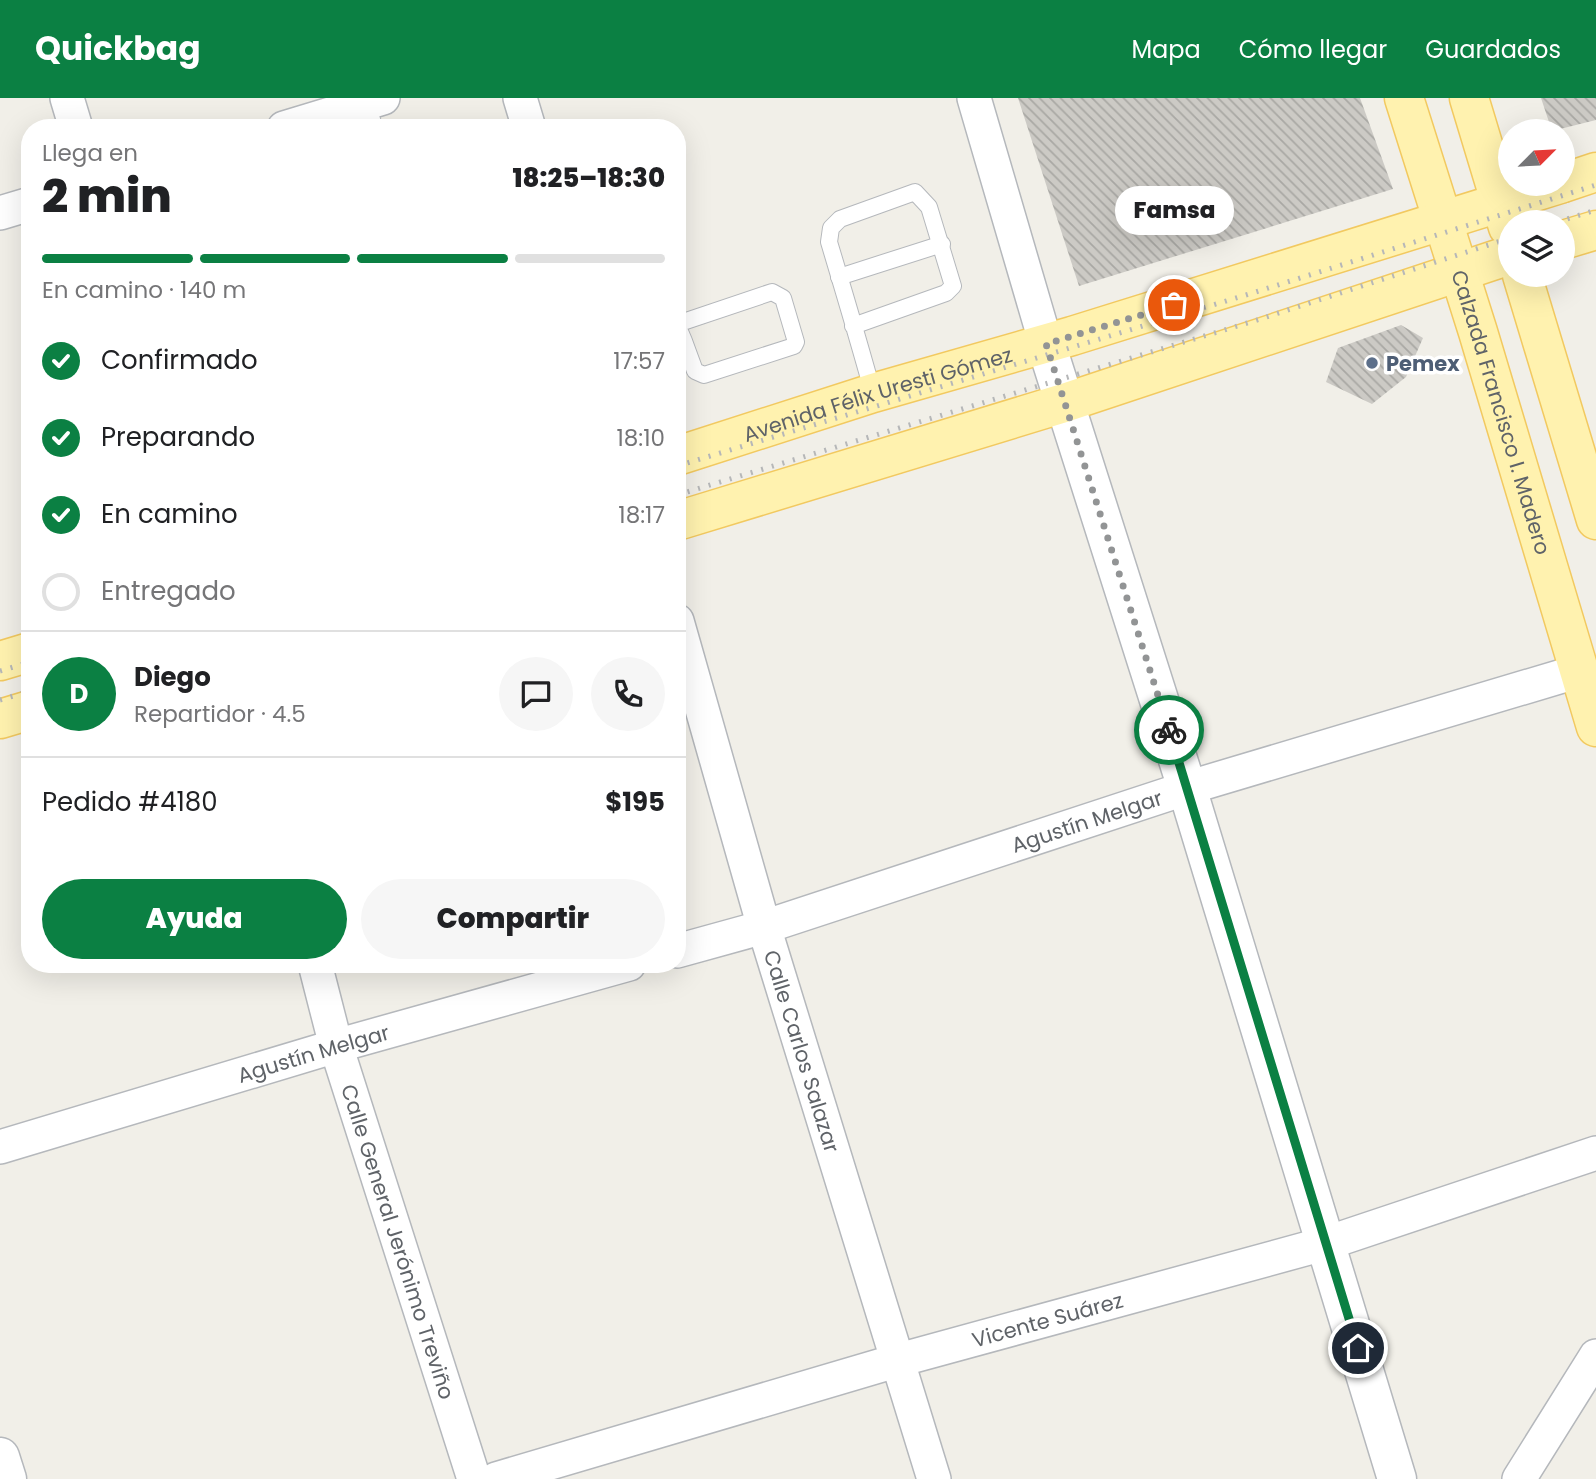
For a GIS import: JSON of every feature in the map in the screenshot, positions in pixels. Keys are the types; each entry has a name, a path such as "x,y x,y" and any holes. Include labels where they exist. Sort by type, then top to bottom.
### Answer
{"main road":[{"name":"Calzada Francisco I. Madero","path":"1404,98 1596,727"},
{"path":"1469,98 1502,210"},
{"name":"Avenida Félix Uresti Gómez","path":"1575,179 1596,172"},
{"name":"Avenida Félix Uresti Gómez","path":"1519,210 1541,196"},
{"name":"Avenida Félix Uresti Gómez","path":"686,453 873,393 1046,344 1443,220 1498,219"},
{"path":"1575,236 1596,230"},
{"path":"686,518 1064,402 1498,258"},
{"path":"1526,287 1596,520"},
{"path":"0,661 21,655"},
{"path":"0,719 21,713"}],"street":[{"path":"67,98 73,119"},
{"path":"520,98 527,119"},
{"path":"974,98 1046,344 1187,788 1397,1479"},
{"path":"330,119 375,110"},
{"path":"0,213 21,207"},
{"name":"Calle Carlos Salazar","path":"686,653 764,927 934,1479"},
{"name":"Agustín Melgar","path":"686,949 764,927 1187,788 1579,671"},
{"name":"Calle General Jerónimo Treviño","path":"317,973 336,1046 474,1479"},
{"name":"Agustín Melgar","path":"0,1147 336,1046 597,973"},
{"name":"Vicente Suárez","path":"496,1479 899,1360 1326,1243 1596,1153"},
{"path":"1519,1479 1596,1356"},
{"path":"0,1457 7,1479"}],"lane":[{"path":"853,326 946,293 953,286 952,275 929,207 915,192 840,219 831,228 829,242 853,326 873,393"},
{"path":"839,277 942,244"},
{"path":"686,321 772,292 783,298 796,342 794,346 704,375 695,371 686,352"}],"building":[{"path":"1018,98 1360,98 1393,189 1079,286"},
{"path":"1541,98 1596,98 1596,120 1575,125 1575,119 1548,119"},
{"name":"Pemex","path":"1401,325 1423,338 1406,377 1372,404 1326,382 1338,348"}],"railway":[{"path":"686,463 1246,295 1596,185"},
{"path":"1575,216 1596,210"},
{"path":"686,492 1254,321 1498,242"},
{"path":"0,671 21,665"},
{"path":"0,700 21,694"}],"way so far":[{"path":"1169,730 1046,344 1174,305"}],"place":[{"name":"Famsa","path":"1174,305"},
{"name":"Pemex","path":"1372,363"}],"route":[{"path":"1169,730 1358,1348"}]}
